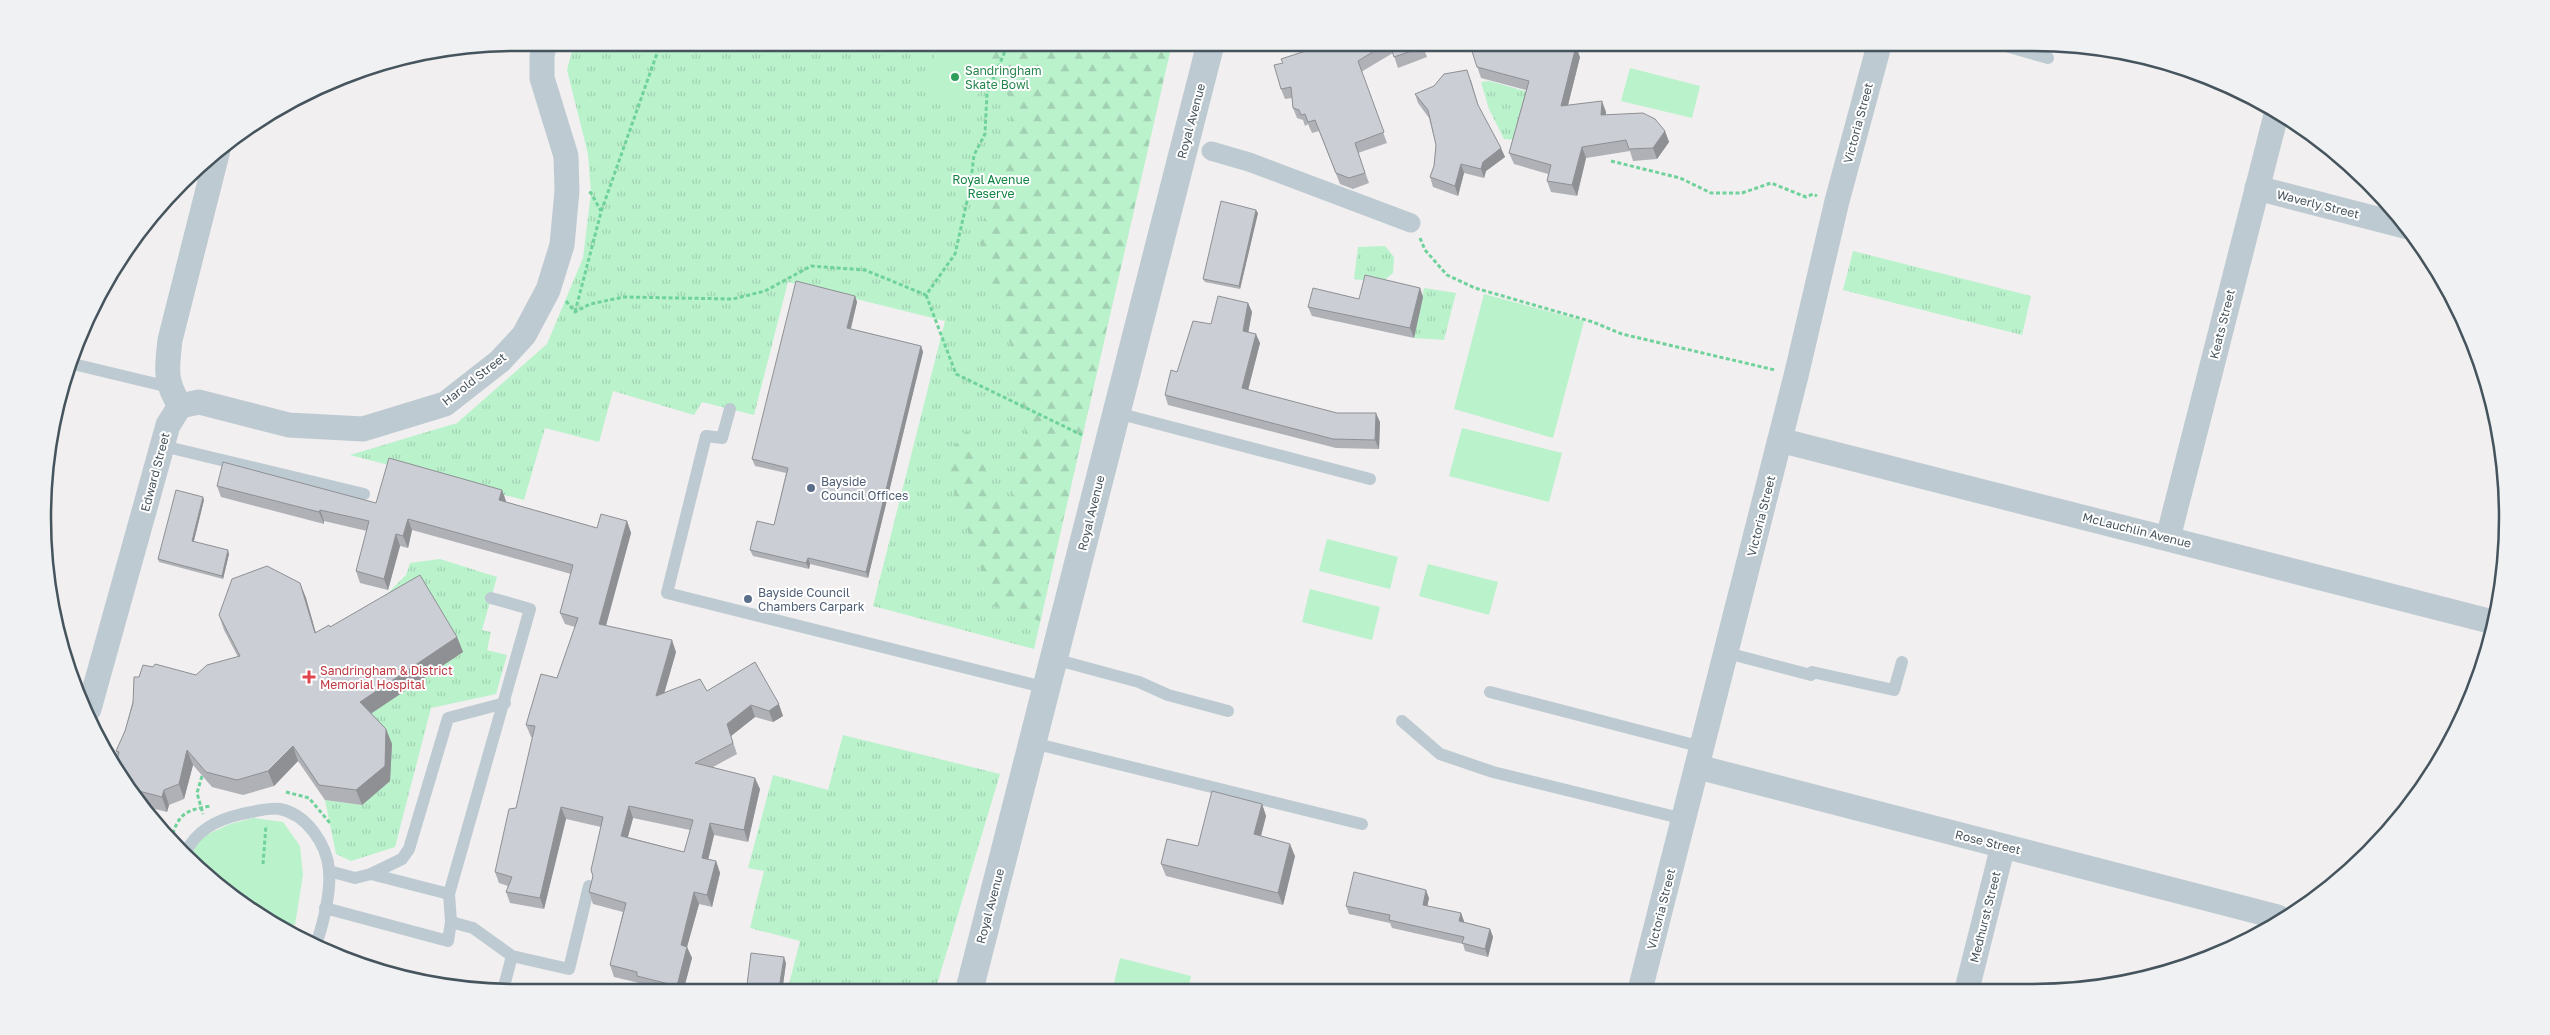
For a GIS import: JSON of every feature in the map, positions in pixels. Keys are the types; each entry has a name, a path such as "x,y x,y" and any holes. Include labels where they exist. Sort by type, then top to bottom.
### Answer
{"street":[{"name":"Harold Street","path":"174,397 289,425 363,429 445,404 500,361 524,335 548,290 562,245 568,191 566,156 542,78 543,51"},
{"name":"Royal Avenue","path":"969,984 1033,743 1209,51"},
{"name":"Victoria Street","path":"1642,984 1727,653 1796,376 1837,201 1878,51"},
{"name":"Keats Street","path":"2168,538 2274,119"},
{"path":"1211,151 1249,162 1411,223"},
{"path":"174,397 167,363 170,340 215,163"},
{"name":"Waverly Street","path":"2257,188 2393,223"},
{"name":"Edward Street","path":"90,704 163,446 174,397"},
{"name":"McLauchlin Avenue","path":"1780,440 2487,620"},
{"name":"Rose Street","path":"1700,757 2003,846 2274,916"},
{"name":"Medhurst Street","path":"1968,984 2003,846"}],"lane":[{"path":"2024,51 2048,58"},
{"path":"77,365 174,397"},
{"path":"730,409 722,438 706,436 667,594 1047,688"},
{"path":"1117,413 1370,479"},
{"path":"163,446 364,494"},
{"path":"325,908 448,941 451,922 449,894 530,609 491,598"},
{"path":"1727,653 1811,675 1812,672 1894,690 1902,662"},
{"path":"1054,658 1139,682 1168,695 1228,711"},
{"path":"1490,692 1700,757"},
{"path":"329,871 355,878 370,874 402,859 409,849 448,718 505,702"},
{"path":"1402,721 1440,754 1492,772 1684,819"},
{"path":"1033,743 1362,824"},
{"path":"188,847 190,842 209,826 232,816 278,808 297,814 313,831 325,853 329,871 325,908 319,939"},
{"path":"370,874 449,894"},
{"path":"451,922 474,928 512,956 569,969 589,886"},
{"path":"505,984 512,956"}],"path":[{"path":"575,312 601,212 657,51"},
{"path":"926,296 955,254 970,188 974,155 985,134 988,93 1004,51"},
{"path":"1611,161 1680,178 1710,192 1742,192 1771,183 1806,197 1813,194 1837,201"},
{"path":"1411,223 1416,226 1425,250 1446,275 1475,288 1593,322 1622,334 1796,376"},
{"path":"575,312 590,304 624,297 733,300 765,291 811,266 865,270 926,296 956,374 1082,435"},
{"path":"548,290 569,303 575,312"},
{"path":"202,776 197,793 200,808 209,826"},
{"path":"263,864 268,809"}],"green space":[{"name":"Royal Avenue Reserve","path":"572,51 1170,51 1034,649 873,606 945,321 788,282 754,415 702,402 694,415 613,391 599,442 545,428 524,500 350,455 457,423 547,344 583,258 591,193 588,154 567,70"},
{"name":"Sandringham Skate Bowl","path":"935,51 986,51 977,97 967,104 940,100 927,87"},
{"path":"992,51 1170,51 1040,621 994,606 944,462 966,429 1008,516 1025,432 1010,344 979,239 1015,107 990,59"},
{"path":"1630,68 1700,86 1692,118 1621,101"},
{"path":"1489,81 1532,93 1519,140 1504,139 1489,109 1481,82"},
{"path":"1385,246 1394,257 1393,273 1382,282 1354,279 1358,247"},
{"path":"1853,251 2031,296 2022,335 1843,290"},
{"path":"1424,288 1456,293 1444,340 1414,338"},
{"path":"1484,294 1584,321 1553,438 1454,409"},
{"path":"1462,428 1562,453 1549,502 1449,476"},
{"path":"1327,539 1398,557 1390,589 1319,571"},
{"path":"440,559 497,577 482,630 491,632 487,650 507,655 496,694 431,708 395,847 351,861 336,854 325,800 362,805 366,717 346,636 406,575 410,563"},
{"path":"1428,564 1498,582 1489,615 1419,596"},
{"path":"1310,589 1380,607 1372,640 1302,622"},
{"path":"843,735 1000,774 937,984 789,984 800,941 750,928 764,871 748,868 773,775 828,790"},
{"path":"254,818 283,822 300,846 303,875 295,925 286,922 258,905 210,868 193,852 202,837 230,824"},
{"path":"1120,958 1191,976 1189,984 1114,984"}],"building":[{"path":"1306,51 1374,51 1358,61 1384,132 1355,143 1365,173 1349,178 1336,173 1315,120 1308,122 1305,114 1301,115 1299,110 1293,108 1291,87 1281,89 1274,65 1283,63 1281,59"},
{"path":"1392,51 1411,51 1394,57"},
{"path":"1472,51 1575,51 1561,106 1602,101 1601,115 1643,113 1655,119 1665,131 1653,148 1629,149 1626,140 1582,147 1572,185 1547,181 1551,165 1509,153 1529,81 1477,67"},
{"path":"1467,70 1478,105 1501,148 1483,162 1481,169 1461,164 1455,186 1430,177 1434,166 1436,145 1428,110 1415,94 1434,86 1444,74"},
{"path":"1221,201 1256,210 1239,286 1203,279"},
{"path":"1365,275 1420,288 1410,328 1308,307 1313,288 1359,299"},
{"name":"Bayside Council Offices","path":"796,281 855,296 847,328 921,346 866,572 808,558 806,563 750,550 757,521 774,525 788,468 752,459"},
{"path":"1218,296 1248,303 1243,331 1256,334 1242,388 1337,413 1376,413 1375,440 1333,439 1165,395 1171,370 1177,372 1193,321 1211,324"},
{"path":"389,458 502,490 499,500 597,528 601,514 627,521 599,624 672,640 656,696 700,679 707,691 755,662 779,704 769,711 751,705 727,724 733,743 695,763 755,778 744,830 710,823 702,858 716,861 707,895 694,892 681,945 687,947 678,984 669,984 637,976 637,972 610,965 626,903 589,892 593,876 591,870 603,817 561,807 540,898 506,892 512,877 495,872 509,809 516,808 535,726 526,725 541,674 557,678 578,618 560,613 573,565 408,519 403,536 396,534 384,579 356,571 369,521 320,510 319,512 217,486 223,462 376,503","holes":["629,806 693,820 684,852 621,836"]},
{"path":"176,490 203,497 192,541 228,550 222,576 158,559"},
{"path":"267,566 300,583 315,633 329,625 330,627 420,575 457,637 360,702 386,729 385,766 356,790 319,785 293,746 268,771 237,780 206,772 187,750 179,784 164,790 162,797 141,792 118,757 119,752 116,751 125,731 133,703 134,677 139,677 143,665 153,667 155,664 196,675 207,665 240,656 219,615 232,579"},
{"path":"1212,791 1262,804 1254,834 1290,844 1278,893 1161,864 1167,839 1198,846"},
{"path":"1354,872 1426,890 1423,905 1461,913 1459,921 1490,929 1485,949 1462,943 1464,937 1389,920 1390,915 1346,906"},
{"path":"751,953 784,957 780,984 747,984"}],"place":[{"name":"Sandringham Skate Bowl","path":"955,77"},
{"name":"Bayside Council Offices","path":"811,488"},
{"name":"Bayside Council Chambers Carpark","path":"748,599"},
{"name":"Sandringham & District Memorial Hospital","path":"309,677"}]}
